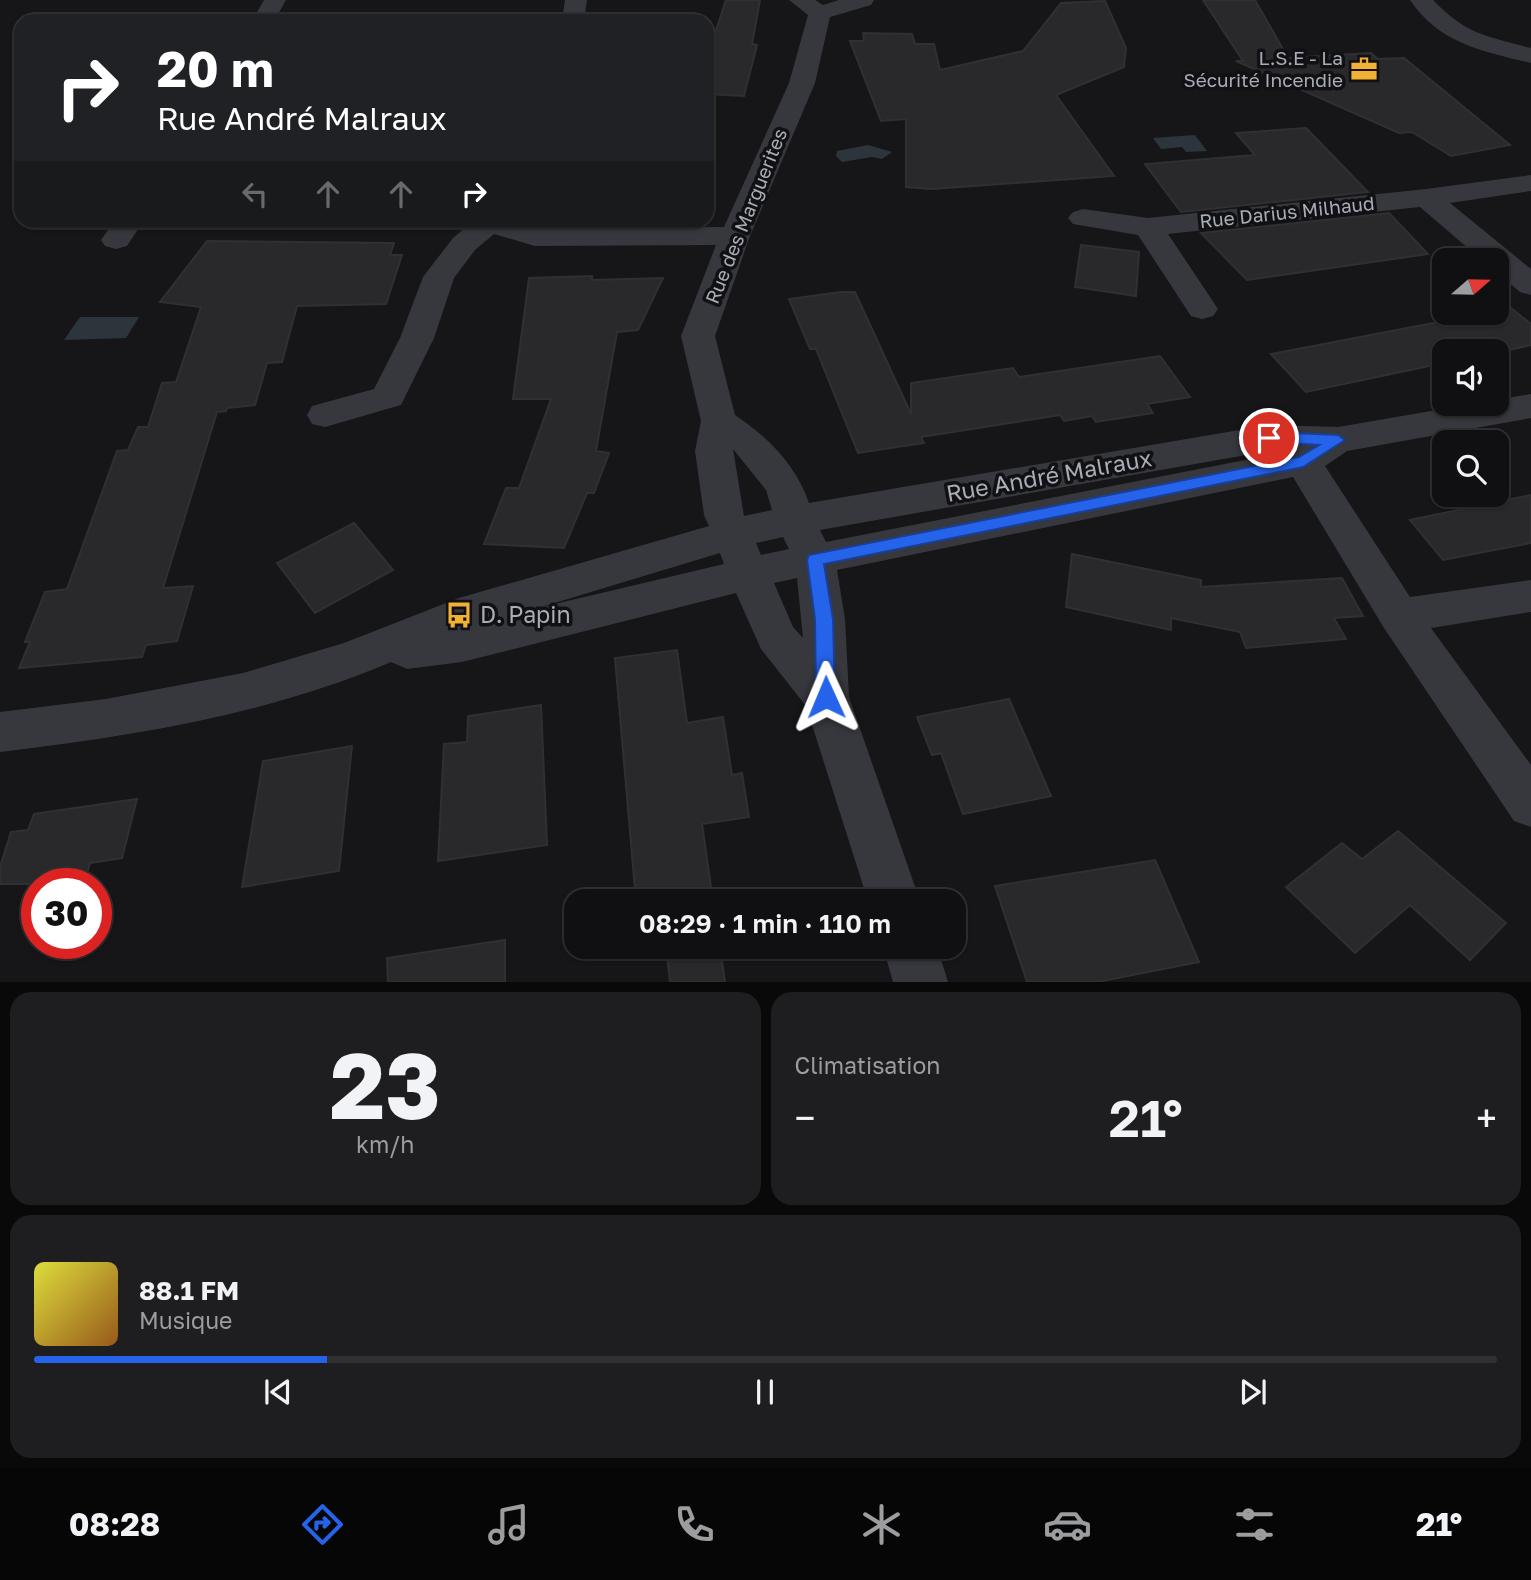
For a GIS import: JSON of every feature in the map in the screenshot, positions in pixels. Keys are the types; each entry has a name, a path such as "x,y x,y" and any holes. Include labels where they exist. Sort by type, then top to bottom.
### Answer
{"street":[{"name":"Rue des Marguerites","path":"772,547 724,515 714,452 719,421 698,335 735,236 802,83 810,6 863,0"},
{"path":"1421,0 1444,25 1464,37 1531,56"},
{"name":"Rue Darius Milhaud","path":"1083,218 1148,227 1426,198 1531,183"},
{"path":"1426,198 1531,285"},
{"path":"1148,227 1202,309"},
{"path":"325,415 388,397 417,338 439,277 464,244 484,228"},
{"path":"509,228 535,237 735,236"},
{"name":"Rue André Malraux","path":"772,547 931,509 965,490 1269,438 1338,440 1531,406"},
{"path":"719,421 750,443 784,486 772,547 776,637 826,697"},
{"name":"Rue André Malraux","path":"772,547 1303,462 1338,440"},
{"path":"1303,462 1399,616 1531,805"},
{"path":"353,659 462,644 586,614 772,547"},
{"path":"0,732 106,719 243,692 353,659 459,615 772,547"},
{"path":"772,547 824,619 826,697 890,889"},
{"path":"1399,616 1531,597"},
{"path":"913,959 921,982"}],"shaded area":[{"path":"1195,135 1207,151 1186,152 1182,147 1161,149 1153,138"},
{"path":"868,145 892,152 882,159 872,157 842,162 836,156 837,151"},
{"path":"80,317 139,317 126,338 64,340"}],"building":[{"path":"726,0 760,0 752,44 757,45 744,96 714,94 714,37"},
{"path":"1203,0 1255,0 1288,58 1371,53 1378,59 1404,58 1510,145 1451,156 1412,132 1399,133 1236,61 1243,61"},
{"path":"1105,1 1126,48 1124,67 1056,95 1114,176 931,189 906,187 906,119 881,121 850,41 864,41 863,33 912,34 915,44 934,44 940,70 1023,51 1061,3"},
{"path":"1306,128 1368,192 1181,212 1145,164 1255,155 1236,133"},
{"path":"1389,213 1428,254 1247,280 1201,233"},
{"path":"207,241 394,243 390,255 402,255 386,304 297,306 282,362 267,363 255,405 227,408 226,411 217,412 163,588 193,586 177,641 146,645 142,657 19,668 30,642 25,642 45,592 67,589 117,451 128,450 138,427 148,427 162,383 176,382 201,307 160,302"},
{"path":"1081,245 1139,252 1136,296 1075,287"},
{"path":"592,276 592,280 663,278 638,330 617,332 596,451 609,453 594,493 587,493 564,548 484,544 506,488 519,488 551,399 513,399 529,278"},
{"path":"855,292 911,414 911,383 1013,368 1019,377 1160,356 1190,397 1147,404 1153,413 1096,422 1092,416 1064,421 1060,415 921,437 924,443 858,453 816,349 810,349 789,299"},
{"path":"1509,308 1531,324 1531,345 1509,350 1509,339 1432,339 1432,366 1306,392 1271,354 1432,323 1432,326 1508,326"},
{"path":"1531,495 1531,543 1443,560 1410,520 1473,507 1509,507 1509,500"},
{"path":"354,523 393,570 315,613 277,563"},
{"path":"1072,554 1201,580 1201,587 1342,578 1363,616 1334,618 1346,639 1246,648 1240,632 1171,618 1171,630 1066,607"},
{"path":"677,650 687,723 723,717 732,775 742,773 749,817 702,824 711,889 635,889 615,658"},
{"path":"1009,699 1051,796 963,814 941,753 932,755 917,717"},
{"path":"541,705 547,845 438,861 444,744 467,742 468,716"},
{"path":"352,746 339,871 242,887 263,761"},
{"path":"137,799 122,858 90,863 89,868 21,868 21,884 0,884 0,867 11,832 28,830 34,814"},
{"path":"1398,831 1506,923 1470,960 1410,905 1355,953 1286,887 1342,843 1362,859"},
{"path":"1155,860 1199,962 1097,982 1027,982 995,886"},
{"path":"505,940 505,982 388,982 387,958"},
{"path":"667,959 722,959 725,982 670,982"}],"place":[{"name":"L.S.E - La Sécurité Incendie","path":"1364,69"},
{"name":"D. Papin","path":"459,615"}],"route":[{"path":"826,697 824,619 815,560 1303,462 1338,440 1269,438"}]}
